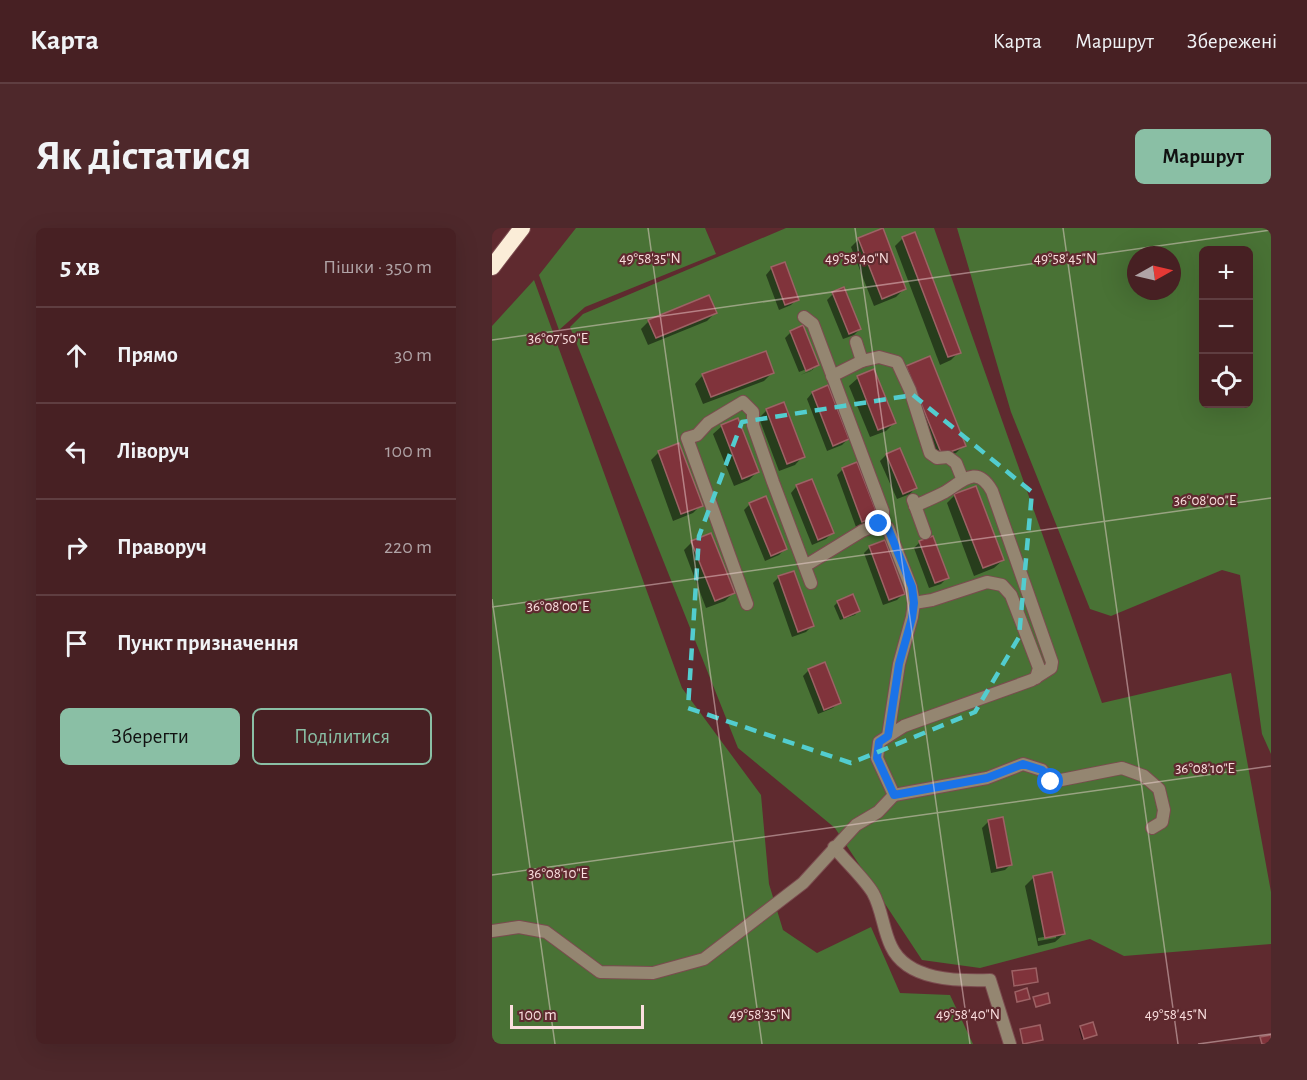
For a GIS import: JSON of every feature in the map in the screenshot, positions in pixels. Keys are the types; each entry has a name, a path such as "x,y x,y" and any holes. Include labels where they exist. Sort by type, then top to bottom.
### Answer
{"highway":[{"path":"492,267 522,228"}],"street":[{"path":"804,317 813,324 883,511 883,519 879,524 862,531 805,566"},
{"path":"856,342 862,361"},
{"path":"832,376 862,361 879,357 897,362 910,390 930,453 937,458 948,457 956,463 962,478"},
{"path":"747,604 687,438 697,435 708,423 743,402 753,412 753,425 811,583"},
{"path":"894,795 877,758 879,742 904,726 1036,678 1051,668 1052,662 992,490 987,482 974,476 962,478 946,491 913,502 925,532"},
{"path":"879,524 888,528 912,587 914,603 899,664 888,736"},
{"path":"914,603 932,600 987,582 1002,585 1011,595 1039,668 1036,678"},
{"path":"492,931 519,927 546,932 600,972 653,973 704,959 803,883 856,825 878,812 894,795 987,778 1023,764 1042,770 1051,782 1122,768 1144,776 1159,789 1164,810 1162,822 1152,828"},
{"path":"834,847 873,893 891,947 904,965 930,975 961,981 990,980 1010,1044"}],"highlighted area":[{"path":"913,395 1032,492 1019,637 975,712 851,763 688,708 699,536 742,422"}],"green space":[{"path":"576,228 705,228 716,254 585,307 559,330 539,275"},
{"path":"786,228 934,228 1102,703 1231,673 1271,892 1271,944 1124,956 1090,939 980,968 922,960 835,828 738,748 570,327 583,314"},
{"path":"957,228 1271,228 1271,754 1262,734 1240,575 1222,570 1111,616 1090,609 1011,412"},
{"path":"534,280 682,688 761,795 769,884 783,930 817,953 871,927 900,993 950,995 973,1044 492,1044 492,326"}],"building":[{"path":"883,228 906,289 882,299 858,238"},
{"path":"915,232 961,353 948,357 902,237"},
{"path":"785,262 799,300 785,305 771,267"},
{"path":"844,287 861,329 849,334 832,292"},
{"path":"709,295 717,313 656,338 648,320"},
{"path":"803,325 819,365 806,371 790,331"},
{"path":"766,351 774,373 711,397 702,374"},
{"path":"930,356 966,446 942,455 906,366"},
{"path":"874,369 896,423 878,430 857,376"},
{"path":"828,385 849,439 833,446 812,392"},
{"path":"784,402 805,457 787,464 766,409"},
{"path":"738,418 759,472 742,479 721,425"},
{"path":"679,443 703,506 681,514 658,451"},
{"path":"900,448 917,488 903,494 886,454"},
{"path":"857,462 878,516 862,522 842,468"},
{"path":"812,479 834,533 818,540 796,485"},
{"path":"976,486 1004,560 983,568 954,494"},
{"path":"766,496 787,549 771,556 749,503"},
{"path":"711,533 735,593 715,601 691,541"},
{"path":"933,536 949,578 935,583 919,541"},
{"path":"885,540 905,594 889,600 869,546"},
{"path":"794,571 814,626 798,632 778,576"},
{"path":"853,594 860,611 844,618 837,601"},
{"path":"825,662 841,703 824,710 808,669"},
{"path":"1003,817 1012,865 997,868 988,820"},
{"path":"1052,872 1065,934 1045,938 1033,876"},
{"path":"1036,968 1038,982 1014,986 1012,971"},
{"path":"1027,988 1030,999 1017,1002 1015,992"},
{"path":"1048,993 1050,1003 1036,1007 1033,997"},
{"path":"1093,1022 1097,1035 1084,1039 1080,1026"},
{"path":"1040,1025 1043,1040 1023,1044 1020,1029"},
{"path":"1271,1035 1271,1044 1262,1044 1260,1037"}],"route":[{"path":"879,524 888,528 912,587 914,603 899,664 888,736 879,742 877,758 894,795 987,778 1023,764 1042,770 1051,782"}]}
